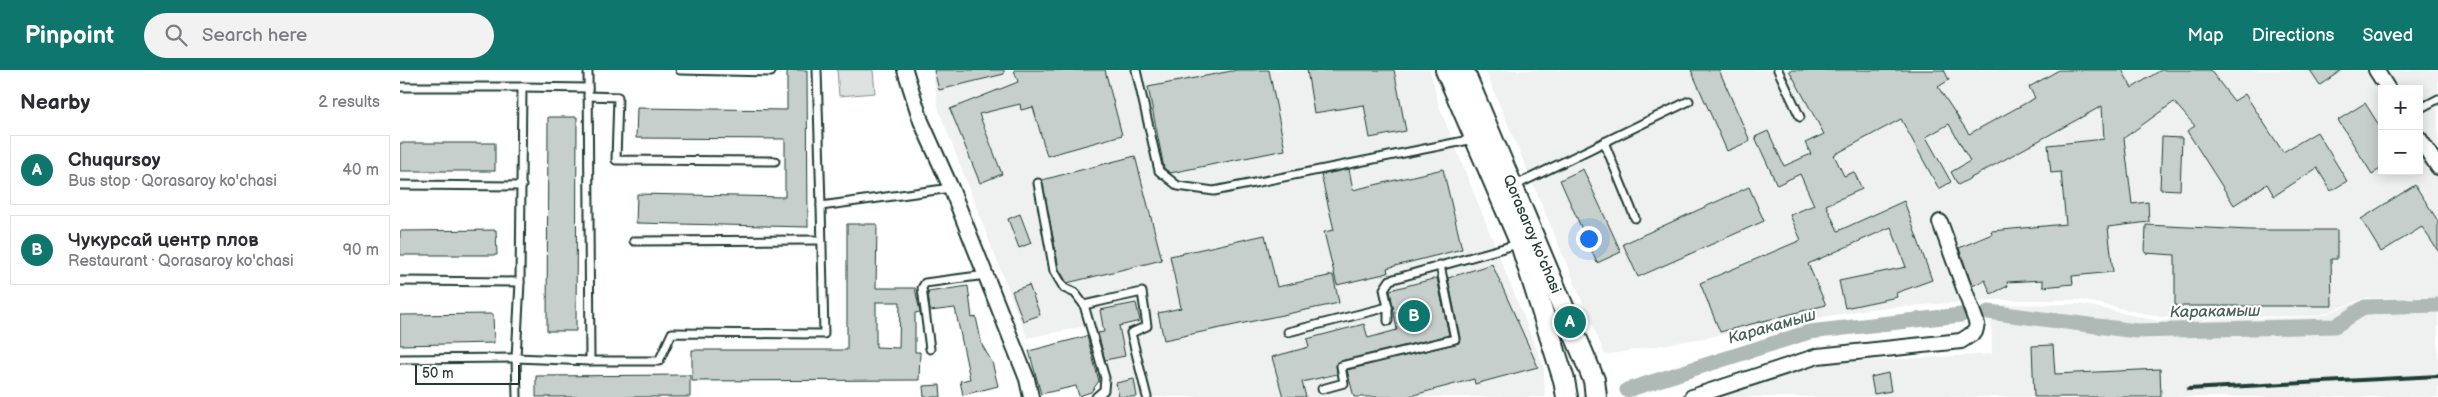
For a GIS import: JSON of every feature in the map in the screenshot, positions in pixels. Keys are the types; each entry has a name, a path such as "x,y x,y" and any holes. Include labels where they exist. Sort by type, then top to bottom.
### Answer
{"main road":[{"name":"Qorasaroy ko'chasi","path":"1446,70 1514,186 1595,389"},
{"name":"Qorasaroy ko'chasi","path":"1464,70 1483,136 1521,244 1565,389"}],"street":[{"path":"905,70 921,121 951,188 986,275 1027,379 1031,397"},
{"path":"2376,70 2385,85"},
{"path":"2423,144 2438,167"},
{"path":"1692,397 1818,356 1961,341 1968,337 1975,332 1977,324 1940,222"}],"lane":[{"path":"588,70 590,361"},
{"path":"680,70 771,72"},
{"path":"400,360 516,358 590,361 659,360 672,333 824,334 817,70"},
{"path":"1136,70 1159,171 1178,186 1214,191 1483,136"},
{"path":"1778,70 1800,117"},
{"path":"400,87 588,88"},
{"path":"517,397 516,358 520,282 522,87"},
{"path":"588,96 618,97 616,160 775,161"},
{"path":"2423,107 2438,99"},
{"path":"1514,186 1689,101"},
{"path":"1604,142 1635,218"},
{"path":"1038,182 1054,271 1064,288 1074,293 1084,305 1105,378 1105,393 1096,397"},
{"path":"400,185 522,186"},
{"path":"821,206 951,188"},
{"path":"634,240 822,240"},
{"path":"1388,322 1388,307 1384,289 1390,280 1521,244"},
{"path":"1322,389 1344,382 1341,366 1455,339 1440,265"},
{"path":"930,349 922,288 925,283 986,275"},
{"path":"400,281 520,282"},
{"path":"1084,305 1142,292 1147,326 1131,333 1148,397"},
{"path":"1288,332 1388,307"}],"shaded area":[{"path":"837,70 873,70 875,93 839,96"},
{"path":"932,70 1430,70 1439,106 1544,368 1545,397 1105,397 1086,326 1027,338 939,111"},
{"path":"1485,70 2438,70 2438,297 2365,298 2317,316 2161,317 2081,300 1992,300 1869,309 1605,355"},
{"path":"2366,299 2438,299 2438,397 1715,397 1813,364 1992,354 1991,305 2081,304 2158,321 2317,317"}],"building":[{"path":"787,70 807,70 808,227 636,223 637,194 785,197 785,139 636,138 637,108 787,110"},
{"path":"934,70 1004,70 1004,74 939,90"},
{"path":"1014,70 1105,70 1122,135 1047,156 1033,107 1021,110 1020,104 979,114 1002,174 980,183 950,109 1018,82"},
{"path":"1237,70 1269,70 1285,150 1170,173 1164,168 1148,87"},
{"path":"1307,70 1394,70 1406,131 1370,138 1364,105 1314,113"},
{"path":"1691,70 1719,70 1750,141 1727,151"},
{"path":"1789,70 1944,70 1949,80 1938,87 1969,134 2035,98 2029,87 2059,70 2122,70 2132,88 2161,70 2210,70 2234,101 2245,94 2283,152 2317,132 2347,181 2331,191 2317,168 2274,196 2267,184 2234,205 2187,131 2195,126 2174,102 2124,138 2132,204 2148,202 2149,222 2108,227 2113,272 2072,276 2073,284 2043,287 2043,280 2007,282 2008,286 1991,294 1985,280 1972,286 1959,248 1992,234 1991,231 2066,224 2061,172 2051,173 2048,145 2104,139 2102,106 1958,185 1951,172 1970,161 1949,124 1926,137 1951,182 1939,189 1901,119 1834,155 1844,176 1854,172 1862,189 1826,205 1838,231 1904,201 1932,280 1896,293 1897,297 1845,308 1839,281 1906,267 1891,227 1808,264 1826,305 1720,332 1700,283 1801,240 1790,215 1814,205 1800,174 1777,185 1755,137 1768,131 1784,166 1811,154 1805,143 1824,134"},
{"path":"2310,70 2342,70 2320,85"},
{"path":"2365,103 2378,124 2378,170 2372,174 2338,120"},
{"path":"548,117 577,117 576,331 547,331"},
{"path":"2162,137 2182,138 2180,190 2160,189"},
{"path":"400,143 495,143 495,171 400,171"},
{"path":"1135,156 1162,260 1067,283 1059,269 1042,180"},
{"path":"1349,169 1353,190 1443,169 1462,249 1387,268 1388,273 1337,285 1324,232 1334,230 1321,175"},
{"path":"1583,169 1621,252 1597,263 1560,180"},
{"path":"2415,185 2438,221 2438,251 2422,227 2381,252 2361,219"},
{"path":"1749,187 1764,221 1638,277 1623,244"},
{"path":"1020,214 1031,243 1019,248 1008,219"},
{"path":"847,224 877,224 876,288 915,288 920,312 915,313 915,352 920,352 919,380 692,381 692,350 847,350","holes":["876,302 900,302 899,348 876,347"]},
{"path":"2146,225 2250,230 2337,230 2337,259 2331,259 2332,306 2175,306 2175,255 2145,253"},
{"path":"496,230 497,255 400,255 400,231"},
{"path":"1265,235 1277,287 1333,275 1339,303 1164,340 1158,313 1181,308 1170,256"},
{"path":"1492,264 1538,367 1475,384 1474,379 1406,397 1354,397 1347,370 1459,343 1460,338 1448,278"},
{"path":"1437,278 1449,335 1340,361 1336,365 1337,374 1302,382 1306,397 1283,397 1272,357 1309,347 1307,339 1364,324 1368,338 1397,330 1390,290"},
{"path":"1029,285 1040,315 1023,321 1012,291"},
{"path":"968,286 972,318 976,317 982,345 992,362 998,386 963,395 960,381 970,379 955,308 930,311 928,292"},
{"path":"1136,303 1140,321 1119,326 1125,356 1105,360 1098,333 1104,332 1100,310"},
{"path":"493,314 494,343 400,345 400,315"},
{"path":"1087,336 1099,381 1091,392 1079,396 1076,386 1041,394 1029,351"},
{"path":"2053,345 2055,374 2160,369 2161,397 2034,397 2032,346"},
{"path":"1888,373 1891,391 1874,394 1871,377"},
{"path":"690,375 690,397 536,397 536,376"},
{"path":"1134,379 1137,397 1119,397 1116,383"},
{"path":"940,385 941,397 924,397 923,386"}],"waterway":[{"name":"Каракамыш","path":"1988,312 2136,331 2335,326 2365,307 2438,305"},
{"name":"Каракамыш","path":"1627,390 1809,332 1961,315"}],"railway":[{"path":"2188,389 2438,376"}],"place":[{"name":"Чукурсай центр плов","path":"1414,316"},
{"name":"Chuqursoy","path":"1570,322"}]}
